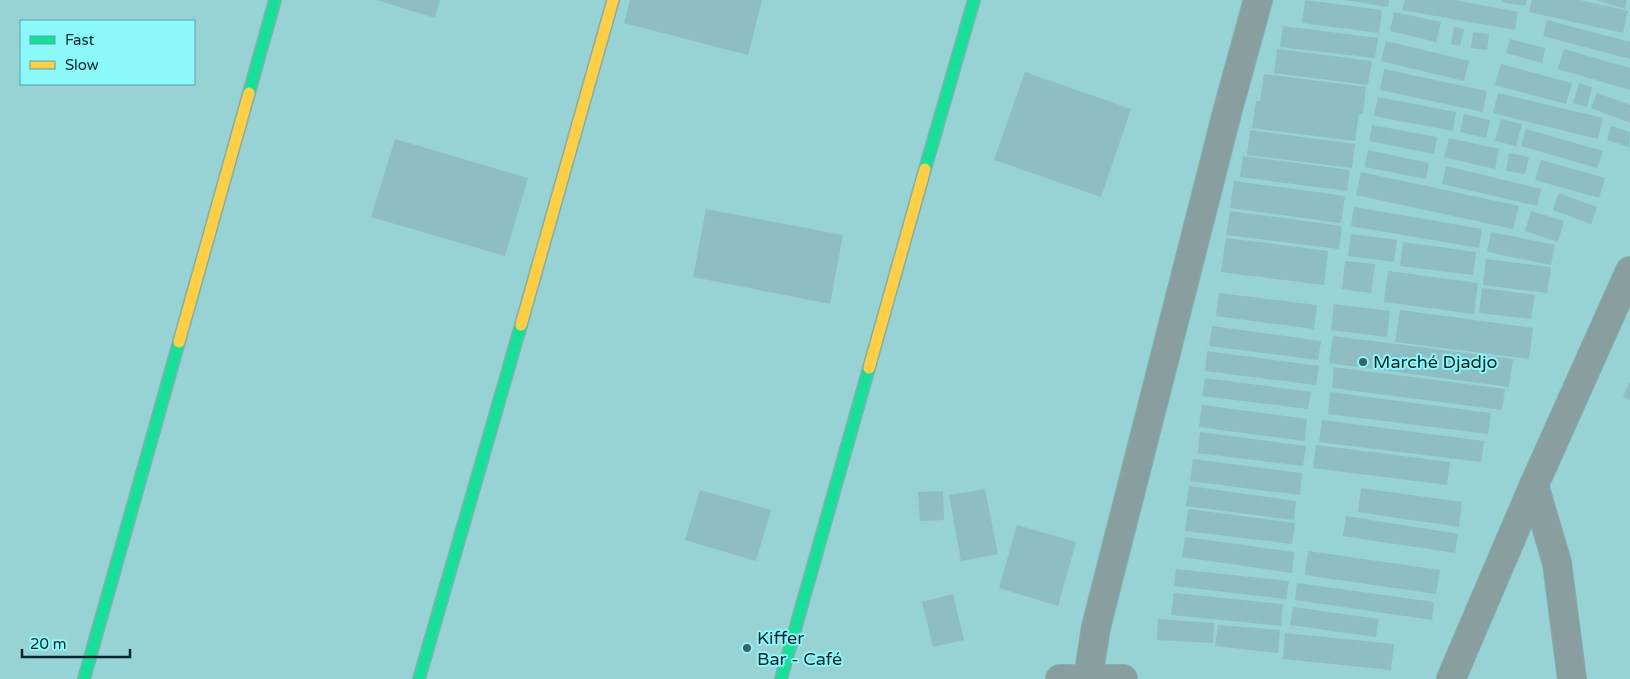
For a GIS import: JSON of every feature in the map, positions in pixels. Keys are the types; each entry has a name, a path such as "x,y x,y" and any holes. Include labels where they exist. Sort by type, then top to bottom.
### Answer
{"street":[{"path":"84,679 275,0"},
{"path":"418,679 438,617 613,0"},
{"path":"782,679 974,0"},
{"path":"1088,678 1098,618 1225,118 1258,0"},
{"path":"1451,679 1534,485 1630,271"},
{"path":"1534,485 1557,563 1572,679"},
{"path":"1060,679 1123,679"}],"building":[{"path":"376,0 440,0 435,18"},
{"path":"630,0 762,0 748,55 624,23"},
{"path":"1305,0 1382,10 1379,33 1302,23"},
{"path":"1345,0 1389,0 1388,7"},
{"path":"1405,0 1454,0 1518,12 1515,30 1402,10"},
{"path":"1502,0 1527,0 1526,6 1502,2"},
{"path":"1532,0 1580,0 1628,11 1623,33 1529,12"},
{"path":"1596,0 1627,0 1625,9"},
{"path":"1394,12 1441,22 1436,42 1390,31"},
{"path":"1547,20 1630,42 1630,59 1543,36"},
{"path":"1283,26 1378,38 1375,58 1280,47"},
{"path":"1454,27 1464,29 1460,46 1451,44"},
{"path":"1473,32 1489,34 1487,50 1471,48"},
{"path":"1510,39 1545,48 1542,63 1506,53"},
{"path":"1386,41 1469,61 1464,81 1381,61"},
{"path":"1277,49 1372,61 1368,85 1274,73"},
{"path":"1564,49 1630,68 1630,90 1558,69"},
{"path":"1501,64 1572,83 1566,104 1495,85"},
{"path":"1384,69 1487,91 1483,112 1380,90"},
{"path":"1025,72 1131,109 1101,197 994,160"},
{"path":"1264,74 1366,87 1363,114 1359,114 1355,141 1252,128 1256,101 1260,101"},
{"path":"1579,83 1592,87 1587,107 1573,103"},
{"path":"1498,93 1603,118 1598,139 1493,113"},
{"path":"1597,93 1630,105 1630,123 1591,108"},
{"path":"1378,97 1456,112 1453,131 1374,116"},
{"path":"1464,114 1490,120 1486,138 1460,132"},
{"path":"1501,119 1522,124 1516,146 1495,141"},
{"path":"1372,125 1437,137 1434,154 1369,141"},
{"path":"1611,126 1630,132 1629,147 1607,140"},
{"path":"1526,129 1603,151 1597,168 1521,146"},
{"path":"1250,130 1355,144 1352,168 1247,155"},
{"path":"1449,138 1499,149 1495,169 1444,157"},
{"path":"395,139 528,178 505,256 371,217"},
{"path":"1368,150 1429,163 1426,179 1365,167"},
{"path":"1509,153 1529,157 1525,174 1506,171"},
{"path":"1243,156 1350,170 1347,191 1240,177"},
{"path":"1541,160 1605,178 1599,198 1535,180"},
{"path":"1446,166 1541,189 1537,206 1442,184"},
{"path":"1361,172 1519,206 1513,229 1356,195"},
{"path":"1234,181 1345,196 1341,223 1230,208"},
{"path":"1559,193 1597,207 1591,224 1553,210"},
{"path":"1354,207 1482,229 1479,248 1351,226"},
{"path":"706,209 843,235 830,304 693,277"},
{"path":"1230,211 1342,226 1339,249 1226,235"},
{"path":"1531,211 1564,221 1558,242 1525,231"},
{"path":"1491,232 1555,245 1551,265 1487,252"},
{"path":"1351,234 1397,240 1394,262 1348,256"},
{"path":"1226,238 1328,251 1324,285 1221,272"},
{"path":"1403,242 1476,252 1473,275 1400,266"},
{"path":"1486,259 1551,267 1547,293 1483,285"},
{"path":"1345,261 1375,264 1371,293 1342,289"},
{"path":"1388,271 1478,283 1474,314 1384,302"},
{"path":"1482,288 1535,295 1531,319 1479,313"},
{"path":"1219,293 1317,305 1314,329 1216,316"},
{"path":"1334,304 1390,311 1387,337 1331,330"},
{"path":"1400,310 1533,328 1529,359 1395,342"},
{"path":"1212,326 1321,341 1318,360 1209,346"},
{"path":"1333,336 1513,359 1509,387 1329,363"},
{"path":"1207,351 1319,366 1316,385 1205,371"},
{"path":"1334,367 1505,389 1502,410 1332,388"},
{"path":"1205,378 1311,392 1308,409 1202,396"},
{"path":"1630,381 1630,400 1623,397"},
{"path":"1330,392 1491,413 1488,434 1328,414"},
{"path":"1202,405 1307,419 1305,441 1199,427"},
{"path":"1322,420 1484,441 1481,462 1319,442"},
{"path":"1200,432 1306,446 1303,466 1198,453"},
{"path":"1316,445 1450,462 1447,485 1313,468"},
{"path":"1193,459 1302,473 1300,495 1190,481"},
{"path":"1189,486 1296,501 1294,520 1186,506"},
{"path":"1361,488 1462,502 1459,527 1358,512"},
{"path":"985,489 998,554 961,561 949,495"},
{"path":"700,490 771,510 756,561 685,540"},
{"path":"943,491 944,520 920,521 918,492"},
{"path":"1188,509 1295,523 1292,544 1185,531"},
{"path":"1346,516 1458,534 1455,553 1343,536"},
{"path":"1017,525 1076,542 1058,606 999,588"},
{"path":"1185,537 1294,552 1292,573 1182,557"},
{"path":"1308,551 1440,570 1436,594 1305,575"},
{"path":"1176,569 1289,581 1286,599 1174,586"},
{"path":"1297,583 1434,602 1432,620 1295,600"},
{"path":"1174,593 1283,604 1281,626 1171,615"},
{"path":"953,594 964,640 933,647 922,602"},
{"path":"1293,607 1379,619 1376,637 1290,625"},
{"path":"1158,619 1214,623 1213,643 1157,640"},
{"path":"1218,625 1280,630 1278,653 1215,646"},
{"path":"1285,633 1394,644 1391,670 1283,659"}],"traffic: fast":[{"path":"249,93 275,0"},
{"path":"925,169 974,0"},
{"path":"419,679 521,325"},
{"path":"84,679 179,342"},
{"path":"781,679 869,368"}],"traffic: slow":[{"path":"521,325 613,0"},
{"path":"179,342 249,93"},
{"path":"869,368 925,169"}],"place":[{"name":"Marché Djadjo","path":"1363,362"},
{"name":"Kiffer Bar - Café","path":"747,648"}]}
